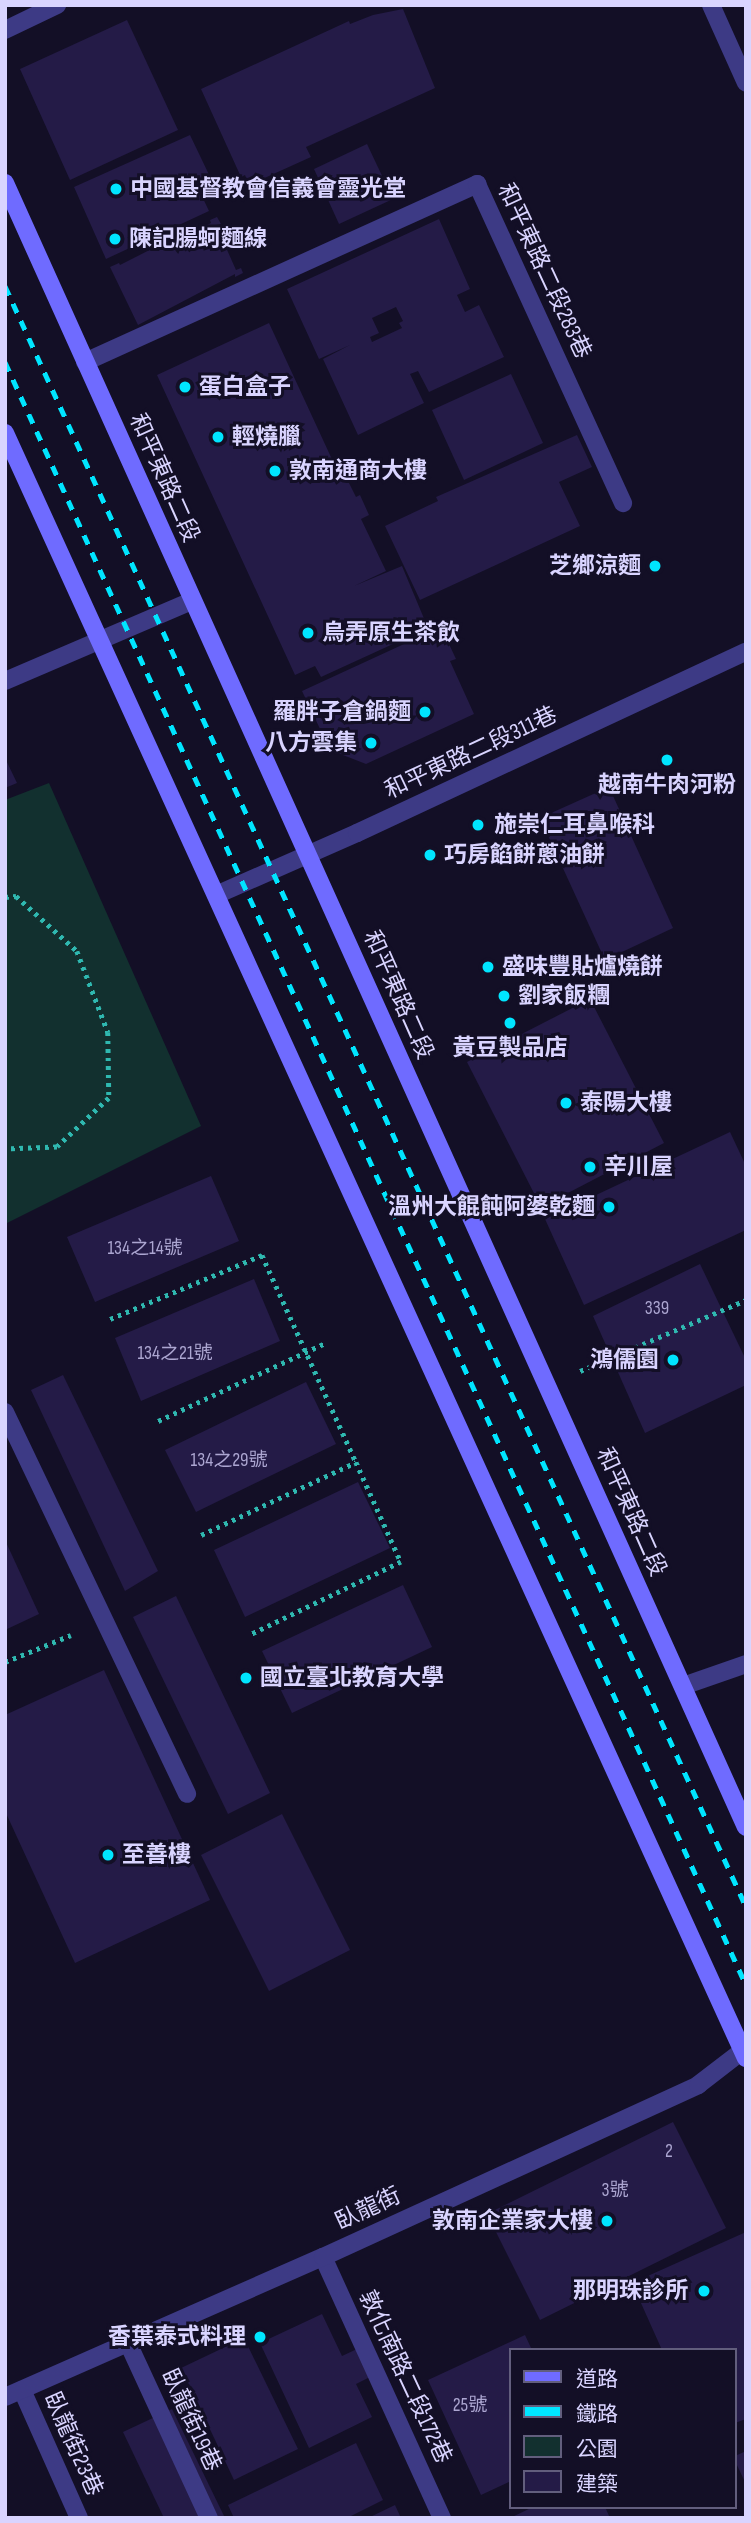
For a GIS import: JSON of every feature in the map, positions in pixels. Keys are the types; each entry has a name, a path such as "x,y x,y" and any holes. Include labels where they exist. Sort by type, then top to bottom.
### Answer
{"main road":[{"name":"和平東路二段","path":"5,183 746,1827"},
{"path":"5,433 745,2052"}],"street":[{"path":"5,30 57,5"},
{"path":"711,5 746,83"},
{"name":"和平東路二段283巷","path":"85,362 477,184 623,503"},
{"path":"5,681 192,601"},
{"name":"和平東路二段311巷","path":"216,895 746,652"},
{"path":"5,1412 187,1794"},
{"path":"684,1686 746,1664"},
{"name":"臥龍街","path":"13,2393 323,2257 698,2085 745,2052"},
{"name":"敦化南路二段172巷","path":"323,2257 442,2518"},
{"name":"臥龍街19巷","path":"128,2343 209,2518"},
{"name":"臥龍街23巷","path":"13,2393 79,2518"}],"path":[{"path":"5,897 16,896 77,951 108,1032 109,1098 57,1147 5,1149"},
{"path":"110,1320 262,1255 401,1562 250,1635"},
{"path":"548,1387 746,1300"},
{"path":"158,1421 307,1354 325,1343"},
{"path":"201,1535 356,1462"},
{"path":"5,1662 104,1622"}],"green space":[{"path":"49,783 201,1126 5,1224 5,800"}],"building":[{"path":"403,9 435,88 306,147 311,157 249,185 245,175 241,177 201,89 349,21 350,24 373,15"},
{"path":"127,20 178,130 70,180 20,69"},
{"path":"190,135 213,183 199,190 209,211 106,259 74,187"},
{"path":"367,144 393,199 339,224 314,169"},
{"path":"217,217 221,224 216,225 236,270 241,268 243,273 235,277 235,274 138,325 110,267 119,263 120,265 181,234 183,237 211,223 210,220"},
{"path":"439,219 470,289 457,295 465,312 479,305 504,357 429,392 418,371 410,374 424,403 358,435 323,359 350,345 319,359 287,289","holes":["396,307 403,321 399,323 402,328 372,342 370,337 379,333 372,318"]},
{"name":"敦南通商大樓","path":"269,323 336,468 344,464 350,475 346,477 356,497 360,495 369,515 361,519 386,571 354,586 402,566 428,628 321,677 315,666 295,675 157,375"},
{"path":"511,374 543,443 464,480 432,410"},
{"path":"577,435 592,467 559,482 580,526 420,600 385,526 438,501 436,497"},
{"path":"441,627 456,659 450,661 474,714 366,764 330,750 302,691"},
{"path":"5,758 17,783 5,788"},
{"path":"609,787 673,928 605,960 540,818"},
{"name":"泰陽大樓","path":"590,999 664,1143 541,1207 467,1062"},
{"path":"730,1132 746,1166 746,1230 584,1305 545,1219"},
{"path":"211,1176 239,1241 95,1302 67,1237"},
{"path":"700,1264 746,1360 746,1385 645,1433 593,1316"},
{"path":"254,1279 280,1341 141,1401 115,1338"},
{"path":"63,1375 158,1571 125,1591 31,1390"},
{"path":"306,1382 336,1444 196,1512 165,1450"},
{"path":"358,1482 390,1548 245,1617 214,1550"},
{"path":"5,1540 39,1614 5,1630"},
{"path":"403,1585 432,1647 292,1713 262,1651"},
{"path":"176,1596 270,1793 228,1814 133,1617"},
{"name":"至善樓","path":"104,1670 210,1900 75,1963 5,1811 5,1715"},
{"path":"282,1814 350,1950 269,1991 201,1855"},
{"name":"敦南企業家大樓","path":"673,2122 726,2228 540,2320 487,2214"},
{"path":"746,2232 746,2419 737,2422 737,2348 661,2348 632,2283"},
{"path":"322,2314 342,2356 357,2349 370,2377 356,2384 372,2417 309,2448 260,2343"},
{"path":"525,2335 531,2348 510,2348 510,2481 481,2495 428,2380"},
{"path":"244,2338 298,2449 234,2480 181,2368"},
{"path":"172,2409 225,2518 164,2518 123,2432"},
{"path":"356,2443 383,2500 347,2518 234,2518 228,2505"},
{"path":"746,2451 746,2484 737,2465 737,2455"},
{"path":"395,2505 401,2518 368,2518"},
{"path":"529,2509 606,2509 610,2518 510,2518"}],"railway":[{"path":"5,286 746,1907"},
{"path":"5,362 746,1985"}],"place":[{"name":"中國基督教會信義會靈光堂","path":"116,189"},
{"name":"陳記腸蚵麵線","path":"115,239"},
{"name":"蛋白盒子","path":"185,387"},
{"name":"輕燒臘","path":"218,437"},
{"name":"敦南通商大樓","path":"275,471"},
{"name":"芝鄉涼麵","path":"655,566"},
{"name":"烏弄原生茶飲","path":"308,633"},
{"name":"羅胖子倉鍋麵","path":"425,712"},
{"name":"八方雲集","path":"371,743"},
{"name":"越南牛肉河粉","path":"667,760"},
{"name":"施崇仁耳鼻喉科","path":"478,825"},
{"name":"巧房餡餅蔥油餅","path":"430,855"},
{"name":"盛味豐貼爐燒餅","path":"488,967"},
{"name":"劉家飯糰","path":"504,996"},
{"name":"黃豆製品店","path":"510,1023"},
{"name":"泰陽大樓","path":"566,1103"},
{"name":"辛川屋","path":"590,1167"},
{"name":"溫州大餛飩阿婆乾麵","path":"609,1207"},
{"name":"鴻儒園","path":"673,1360"},
{"name":"國立臺北教育大學","path":"246,1678"},
{"name":"至善樓","path":"108,1855"},
{"name":"敦南企業家大樓","path":"607,2221"},
{"name":"那明珠診所","path":"704,2291"},
{"name":"香葉泰式料理","path":"260,2337"}]}
